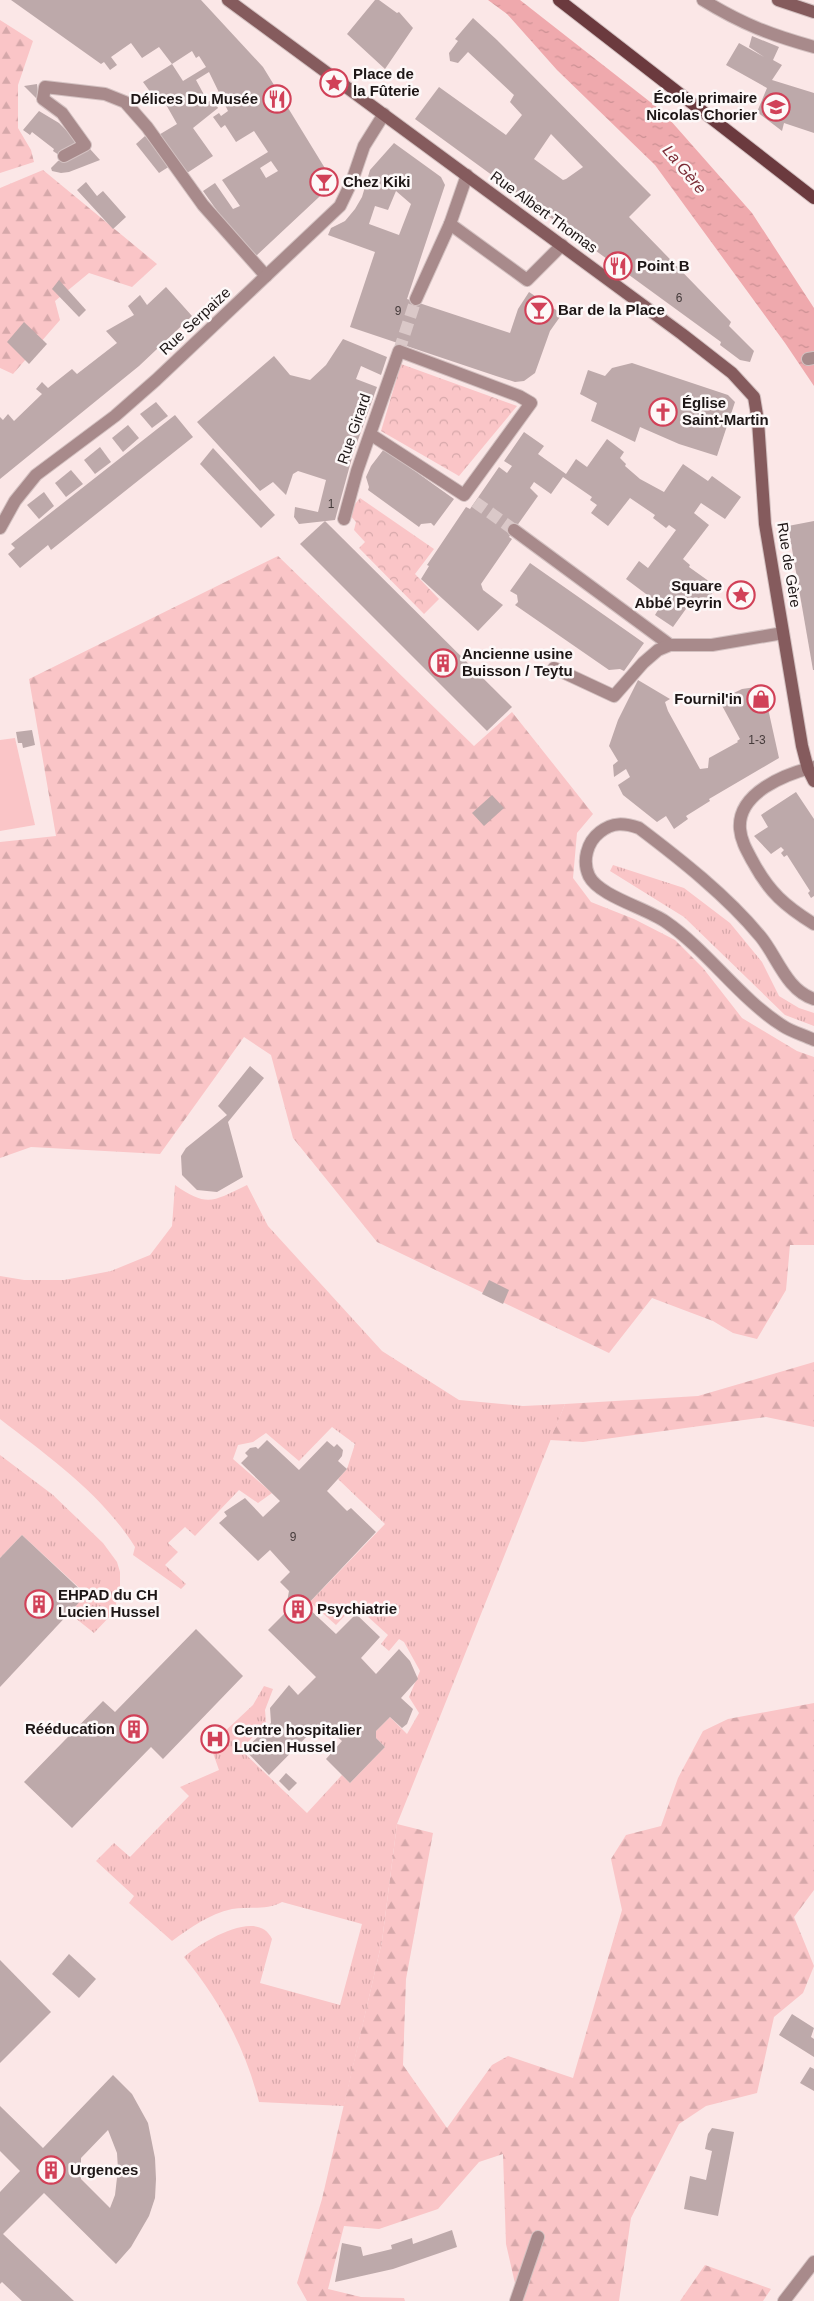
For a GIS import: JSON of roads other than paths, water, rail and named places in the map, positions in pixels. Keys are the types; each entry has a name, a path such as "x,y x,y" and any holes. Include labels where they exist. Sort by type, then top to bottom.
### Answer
{"main road":[{"path":"228,0 384,114"},
{"path":"559,0 814,198"},
{"path":"778,0 814,12"},
{"name":"Rue Albert Thomas","path":"384,114 732,373"},
{"name":"Rue de Gère","path":"732,373 754,397 758,420 765,524 802,746 814,781"}],"street":[{"path":"703,0 736,20 770,34 814,47"},
{"path":"64,156 85,145 62,113 43,99 45,87 105,94 125,102 147,127 203,205 266,276"},
{"name":"Rue Serpaize","path":"0,528 15,501 36,476 115,416 340,206 352,181 364,146 384,114"},
{"path":"416,299 450,224 467,175"},
{"path":"450,224 527,280 562,245"},
{"name":"Rue Girard","path":"344,519 357,471 399,351 537,403 470,498 370,434"},
{"path":"514,530 670,645"},
{"path":"554,668 614,696 643,663 658,650 670,645 712,645 783,633"},
{"path":"811,768 787,776 757,793 743,810 740,829 747,851 762,879 773,894 790,909 814,924"},
{"path":"814,999 798,991 762,938 745,918 639,828 618,823 607,827 596,835 590,843 585,863 589,876 597,888 640,907 672,926 770,1016 783,1026 814,1040"},
{"path":"516,2301 538,2237"},
{"path":"784,2301 814,2262"}],"water":[{"name":"La Gère","path":"488,0 520,0 663,112 752,213 814,308 814,386 785,343 655,165 557,70 507,14"}],"tunnel":[{"path":"399,351 416,299"},
{"path":"475,502 514,530"}],"place":[{"name":"Place de la Fûterie","path":"334,83"},
{"name":"Délices Du Musée","path":"277,99"},
{"name":"École primaire Nicolas Chorier","path":"776,107"},
{"name":"Chez Kiki","path":"324,182"},
{"name":"Point B","path":"618,266"},
{"name":"Bar de la Place","path":"539,310"},
{"name":"Église Saint-Martin","path":"663,412"},
{"name":"Square Abbé Peyrin","path":"741,595"},
{"name":"Ancienne usine Buisson / Teytu","path":"443,663"},
{"name":"Fournil'in","path":"761,699"},
{"name":"EHPAD du CH Lucien Hussel","path":"39,1604"},
{"name":"Psychiatrie","path":"298,1609"},
{"name":"Rééducation","path":"134,1729"},
{"name":"Centre hospitalier Lucien Hussel","path":"215,1739"},
{"name":"Urgences","path":"51,2170"}]}
